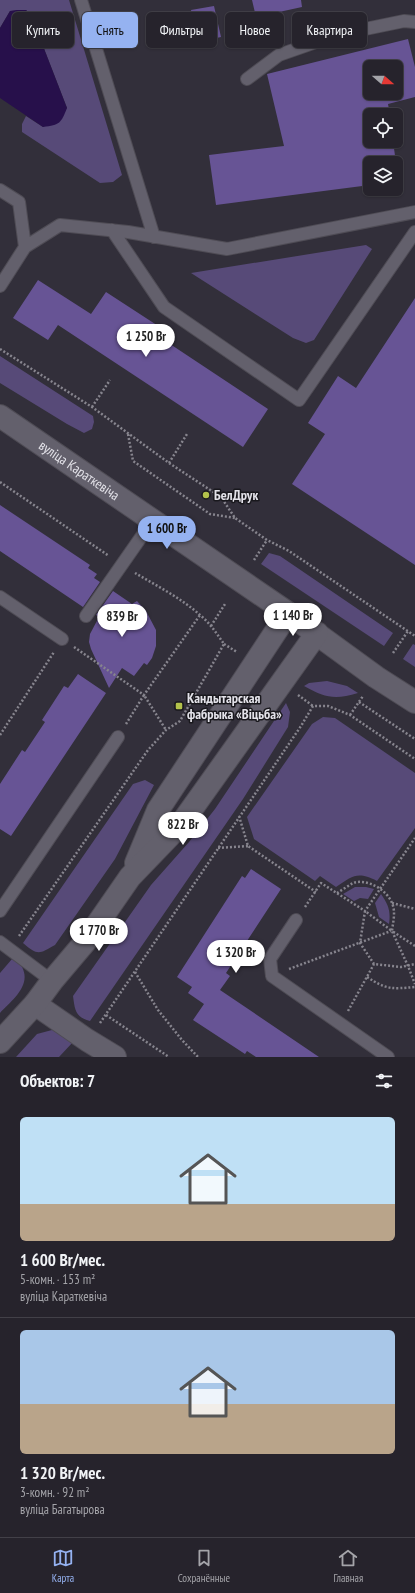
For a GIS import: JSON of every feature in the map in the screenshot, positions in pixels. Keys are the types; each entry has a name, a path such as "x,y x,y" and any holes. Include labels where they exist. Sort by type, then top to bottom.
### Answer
{"street":[{"name":"вуліца Караткевіча","path":"0,416 288,612 376,677 415,702"},
{"path":"130,877 158,810 288,612"},
{"path":"0,1042 35,1004 52,981 85,942 130,877 181,824 318,633"},
{"path":"35,1004 87,1040 115,1057"}],"lane":[{"path":"81,0 154,237"},
{"path":"248,79 279,55 336,35 404,21 415,22"},
{"path":"0,190 19,202 25,247"},
{"path":"0,286 25,247 60,225 112,230 227,250 415,212"},
{"path":"112,230 164,307 299,400 415,232"},
{"path":"86,616 154,520"},
{"path":"0,597 62,639"},
{"path":"0,911 118,738"},
{"path":"296,920 270,959 272,976 388,1057"},
{"path":"0,942 52,981"}],"path":[{"path":"0,349 92,407 169,463 221,497 235,518 267,540 289,551 415,636"},
{"path":"92,407 110,380"},
{"path":"128,433 133,461 210,514 235,518"},
{"path":"169,463 188,434"},
{"path":"0,482 122,565 175,597 200,615 211,626 224,644 241,654"},
{"path":"254,560 267,540"},
{"path":"211,626 225,604"},
{"path":"118,738 144,695 200,615"},
{"path":"393,653 408,631"},
{"path":"0,735 62,639 144,695 166,730"},
{"path":"10,949 148,750 166,730 180,721 224,644"},
{"path":"292,691 313,706 328,706 350,715 415,759"},
{"path":"350,715 363,696"},
{"path":"359,702 415,739"},
{"path":"87,1040 136,972 313,706"},
{"path":"239,816 248,846"},
{"path":"415,838 365,911 360,943 374,964 401,967 415,964"},
{"path":"218,848 248,846 316,892"},
{"path":"296,920 321,883 365,911 415,946"},
{"path":"337,893 354,883 369,883 380,888 392,903 394,918 392,931 415,984"},
{"path":"392,903 415,909"},
{"path":"272,976 392,931"},
{"path":"341,1024 374,964"},
{"path":"136,972 158,1010 198,1057"},
{"path":"367,977 382,987 415,987"},
{"path":"106,1015 169,1057"}],"shaded area":[{"path":"0,0 69,0 73,12 28,12 26,10 10,11 0,28"},
{"path":"26,10 28,12 12,12 12,48 44,48 67,108 61,120 56,124 43,127 0,98 0,28 10,11"},
{"path":"74,17 82,43 82,48 84,48 122,175 113,182 100,183 22,132 22,124 26,116 43,127 67,108 44,48 74,48"},
{"path":"366,245 372,249 314,340 306,343 293,338 191,273"},
{"path":"0,356 93,416 94,422 92,429 84,433 0,383"},
{"path":"269,553 280,556 393,633 384,646 261,564"},
{"path":"413,644 415,645 415,667 403,659"},
{"path":"327,681 347,686 358,693 343,697 330,697 304,686 309,683"},
{"path":"286,703 290,712 288,727 243,799 90,1021 81,1017 75,1009 73,996 151,885 189,842 215,809"},
{"path":"323,717 335,718 415,773 415,828 377,881 365,876 355,876 336,887 320,876 315,881 254,839 247,817 312,724"},
{"path":"145,780 154,785 115,859 55,945 42,952 35,952 23,943 133,784"},
{"path":"355,887 374,889 368,899 360,898 354,901 343,894"},
{"path":"381,894 390,915 389,924 379,917 375,903"},
{"path":"12,959 22,967 24,981 19,993 0,1013 0,973"},
{"path":"52,1030 64,1032 73,1042 59,1057 16,1057 37,1034"}],"building":[{"path":"252,0 301,0 302,7 279,12 255,12"},
{"path":"214,6 215,12 191,12 191,10"},
{"path":"217,19 221,37 217,38"},
{"path":"408,39 415,67 415,97 388,104 389,108 363,108 363,148 394,148 395,156 363,156 363,186 216,205 209,155 284,146 267,74"},
{"path":"38,280 91,314 106,292 169,333 164,340 268,409 243,447 58,325 48,340 13,318"},
{"path":"415,298 415,565 292,484 325,434 308,423 338,376 356,388"},
{"path":"0,505 90,565 88,568 97,574 94,578 100,582 83,607 0,551"},
{"path":"113,591 132,604 137,601 146,611 156,630 156,646 152,658 147,665 144,663 134,676 122,668 109,688 89,642 90,634 99,617 96,615"},
{"path":"78,674 106,693 11,836 0,829 0,784 22,750 25,752 45,722 42,720 64,686 68,688"},
{"path":"251,869 281,889 226,973 230,976 220,990 319,1057 256,1057 247,1051 245,1054 193,1020 204,1004 188,993 192,987 177,977 242,876 245,878"}],"place":[{"name":"БелДрук","path":"206,495"},
{"name":"Кандытарская фабрыка «Віцьба»","path":"179,706"}]}
